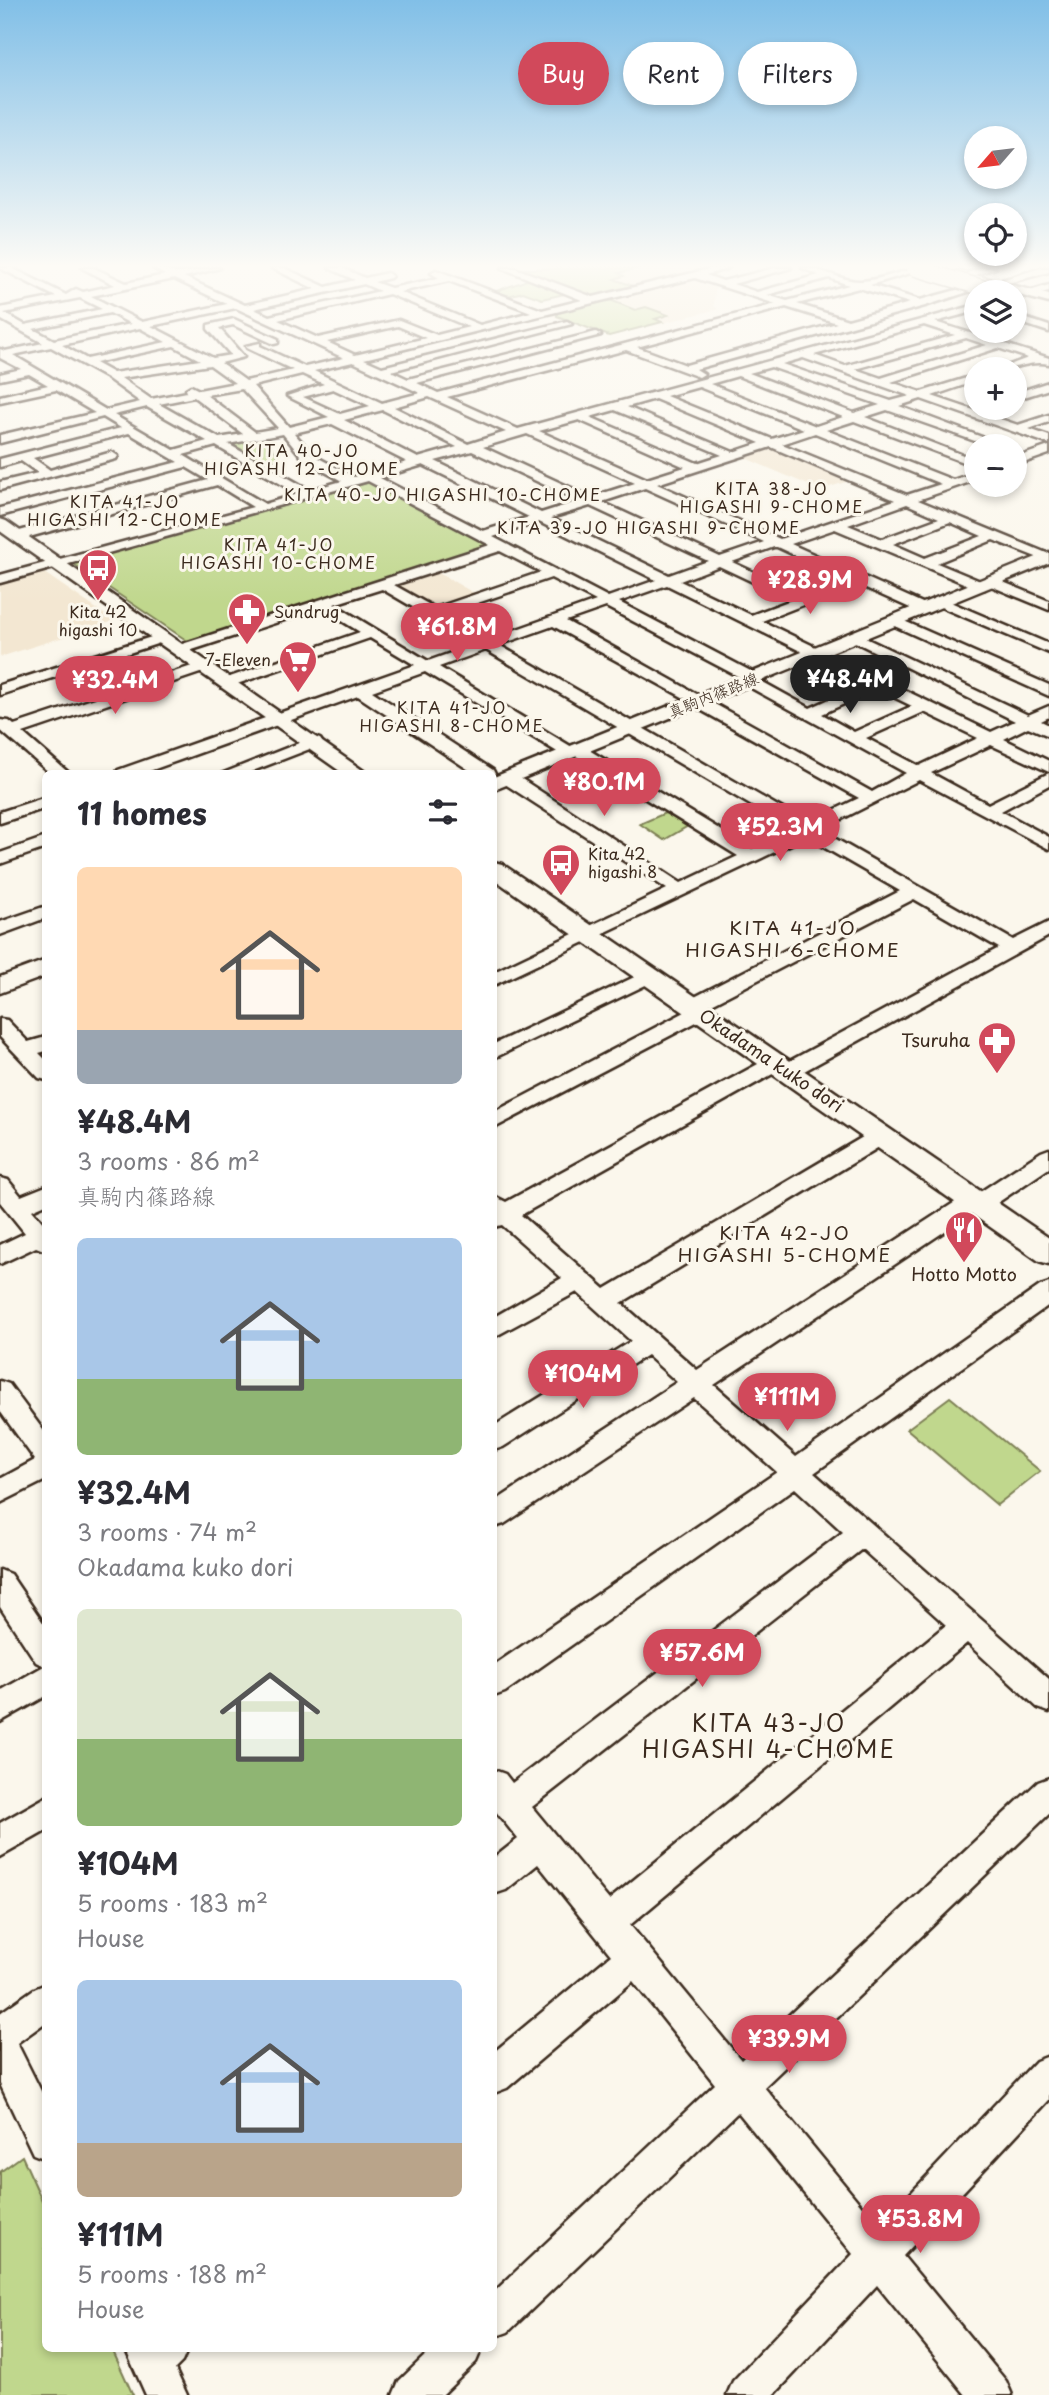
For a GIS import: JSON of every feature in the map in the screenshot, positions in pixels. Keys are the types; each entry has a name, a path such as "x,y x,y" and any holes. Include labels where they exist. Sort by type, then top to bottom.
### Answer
{"main road":[{"path":"0,524 352,770"},
{"name":"真駒内篠路線","path":"497,779 574,752 1045,561"},
{"name":"Okadama kuko dori","path":"497,871 694,1010 782,1067 1049,1253"},
{"path":"2,982 42,968"}],"street":[{"path":"46,380 264,508"},
{"path":"116,380 149,403 309,495"},
{"path":"178,380 252,436"},
{"path":"237,380 309,458 353,482"},
{"path":"0,439 149,403 266,380"},
{"path":"323,380 802,600"},
{"path":"398,380 643,483 858,579 1049,649"},
{"path":"405,383 418,380"},
{"path":"172,454 218,442 286,431 496,380"},
{"path":"0,579 264,508 471,447 715,380"},
{"path":"757,380 964,459"},
{"path":"815,380 967,434"},
{"path":"874,380 964,410"},
{"path":"880,382 887,380"},
{"path":"482,536 964,382"},
{"path":"701,384 952,484"},
{"path":"335,385 293,396 421,462 539,516 1049,767"},
{"path":"1027,393 1049,385"},
{"path":"0,399 57,386"},
{"path":"657,396 993,536 1045,561"},
{"path":"618,407 731,455"},
{"path":"582,417 695,467"},
{"path":"1018,429 1049,418"},
{"path":"992,420 1049,440"},
{"path":"0,463 131,429"},
{"path":"86,441 142,475"},
{"path":"1027,458 1049,450"},
{"path":"0,486 111,456"},
{"path":"23,457 48,474"},
{"path":"0,512 188,463"},
{"path":"369,477 608,602 1049,844"},
{"path":"135,770 668,580 964,480"},
{"path":"18,536 219,481"},
{"path":"126,506 168,533"},
{"path":"881,544 949,518"},
{"path":"835,524 924,563 1049,606"},
{"path":"924,563 993,536"},
{"path":"181,649 500,546"},
{"path":"434,613 552,573"},
{"path":"749,621 858,579"},
{"path":"383,584 913,892 1021,944 1049,952"},
{"path":"324,604 750,856"},
{"path":"554,621 872,799"},
{"path":"895,621 1049,691"},
{"path":"229,682 372,633"},
{"path":"0,690 164,637"},
{"path":"854,638 1049,731"},
{"path":"6,726 207,666"},
{"path":"809,714 877,683"},
{"path":"360,690 482,770"},
{"path":"853,738 925,706"},
{"path":"497,978 872,799 1049,711"},
{"path":"6,726 57,770"},
{"path":"240,770 314,742"},
{"path":"988,811 1049,778"},
{"path":"497,780 680,890"},
{"path":"0,818 42,803"},
{"path":"0,859 42,843"},
{"path":"497,1119 913,892"},
{"path":"0,929 42,913"},
{"path":"1049,928 497,1212 579,1280 1049,1698"},
{"path":"497,1051 647,977"},
{"path":"0,1025 42,1069"},
{"path":"25,1051 42,1045"},
{"path":"603,1302 881,1136"},
{"path":"497,1514 694,1382 1049,1157"},
{"path":"0,1186 42,1240 0,1255"},
{"path":"17,1207 42,1196"},
{"path":"497,1326 579,1280"},
{"path":"497,1680 778,1487 794,1472 1049,1292"},
{"path":"497,1437 649,1342"},
{"path":"0,1391 42,1449"},
{"path":"0,1492 42,1469"},
{"path":"863,1532 501,1795 992,2395"},
{"path":"3,1593 42,1647"},
{"path":"606,1924 967,1625"},
{"path":"0,1708 42,1682"},
{"path":"497,2315 1049,1793"},
{"path":"0,1842 42,1815"},
{"path":"497,1876 539,1842"},
{"path":"497,2073 634,1958"},
{"path":"0,2034 42,2004"},
{"path":"0,2046 42,2133"},
{"path":"747,2395 1049,2074"},
{"path":"413,2395 458,2352"}],"shaded area":[{"path":"773,448 852,480 820,490 743,457"},
{"path":"43,572 114,621 0,657 0,584"},
{"path":"437,572 479,596 437,609 397,586"}],"green space":[{"path":"264,437 280,459 263,463 228,444"},
{"path":"371,482 492,544 189,642 72,563"},
{"path":"665,813 688,826 664,840 640,824"},
{"path":"950,1397 1040,1471 997,1505 907,1429"},
{"path":"22,2156 42,2200 42,2352 113,2352 133,2395 0,2395 0,2172"}],"place":[{"name":"Kita 42 higashi 10","path":"98,602"},
{"name":"Sundrug","path":"247,646"},
{"name":"7-Eleven","path":"298,694"},
{"name":"Kita 42 higashi 8","path":"561,897"},
{"name":"Tsuruha","path":"997,1075"},
{"name":"Hotto Motto","path":"964,1264"}],"district":[{"name":"KITA 40-JO HIGASHI 12-CHOME","path":"302,460"},
{"name":"KITA 40-JO HIGASHI 10-CHOME","path":"443,495"},
{"name":"KITA 38-JO HIGASHI 9-CHOME","path":"772,498"},
{"name":"KITA 41-JO HIGASHI 12-CHOME","path":"125,511"},
{"name":"KITA 39-JO HIGASHI 9-CHOME","path":"649,528"},
{"name":"KITA 41-JO HIGASHI 10-CHOME","path":"279,554"},
{"name":"KITA 41-JO HIGASHI 8-CHOME","path":"452,717"},
{"name":"KITA 41-JO HIGASHI 6-CHOME","path":"793,939"},
{"name":"KITA 42-JO HIGASHI 5-CHOME","path":"785,1244"},
{"name":"KITA 43-JO HIGASHI 4-CHOME","path":"769,1737"}]}
